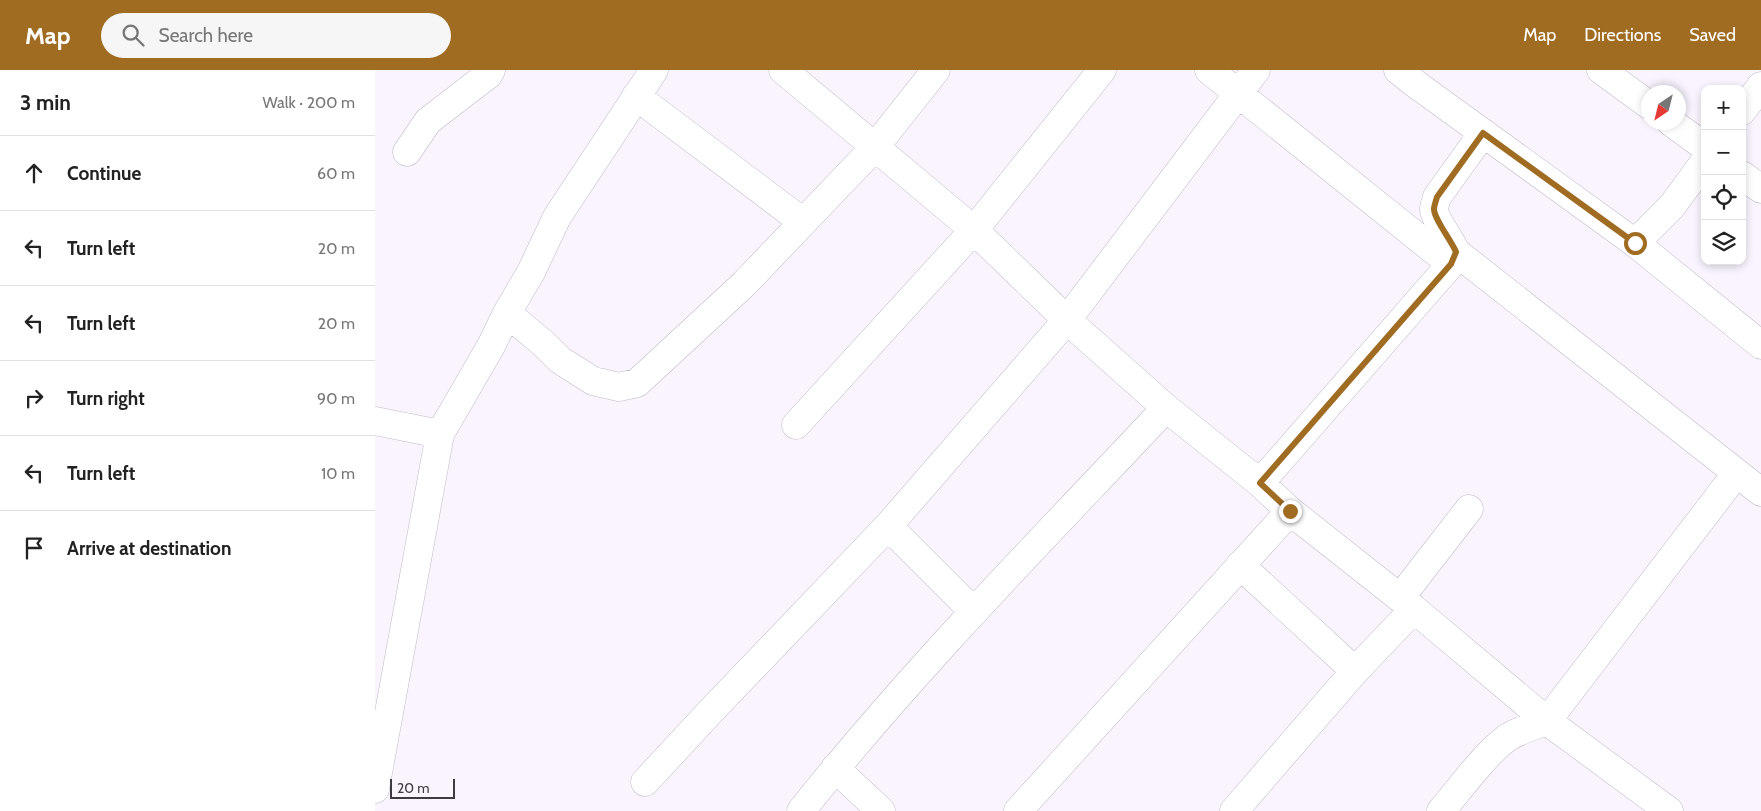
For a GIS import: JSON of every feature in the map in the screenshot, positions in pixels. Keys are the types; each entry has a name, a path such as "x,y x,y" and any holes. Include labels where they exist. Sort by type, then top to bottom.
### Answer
{"street":[{"path":"407,152 429,121 488,75 491,70"},
{"path":"375,789 440,434 531,272 557,217 654,70"},
{"path":"783,70 974,230 1067,320 1166,408 1260,483 1290,511 1407,604 1547,721 1669,811"},
{"path":"507,313 560,360 593,382 619,388 637,383 744,284 875,147 936,70"},
{"path":"796,425 974,230 1102,70"},
{"path":"1209,70 1761,492"},
{"path":"645,782 888,526 1067,320 1256,70"},
{"path":"1398,70 1635,243 1761,345"},
{"path":"1601,70 1641,99"},
{"path":"1746,106 1761,86"},
{"path":"636,96 803,222"},
{"path":"1682,130 1701,144"},
{"path":"1260,483 1453,258 1451,239 1439,222 1434,210 1437,197 1483,133"},
{"path":"1635,243 1672,206 1701,166"},
{"path":"1746,178 1761,189"},
{"path":"801,811 835,768 974,612 1166,408"},
{"path":"375,421 440,434"},
{"path":"1441,811 1491,752 1507,738 1524,729 1547,721 1736,474"},
{"path":"1234,811 1355,671 1407,604 1469,509"},
{"path":"1018,811 1290,511"},
{"path":"888,526 974,612"},
{"path":"1240,565 1355,671"},
{"path":"835,768 881,811"}],"route":[{"path":"1290,511 1260,483 1451,264 1456,252 1451,239 1439,222 1434,210 1437,197 1483,133 1635,243"}]}
